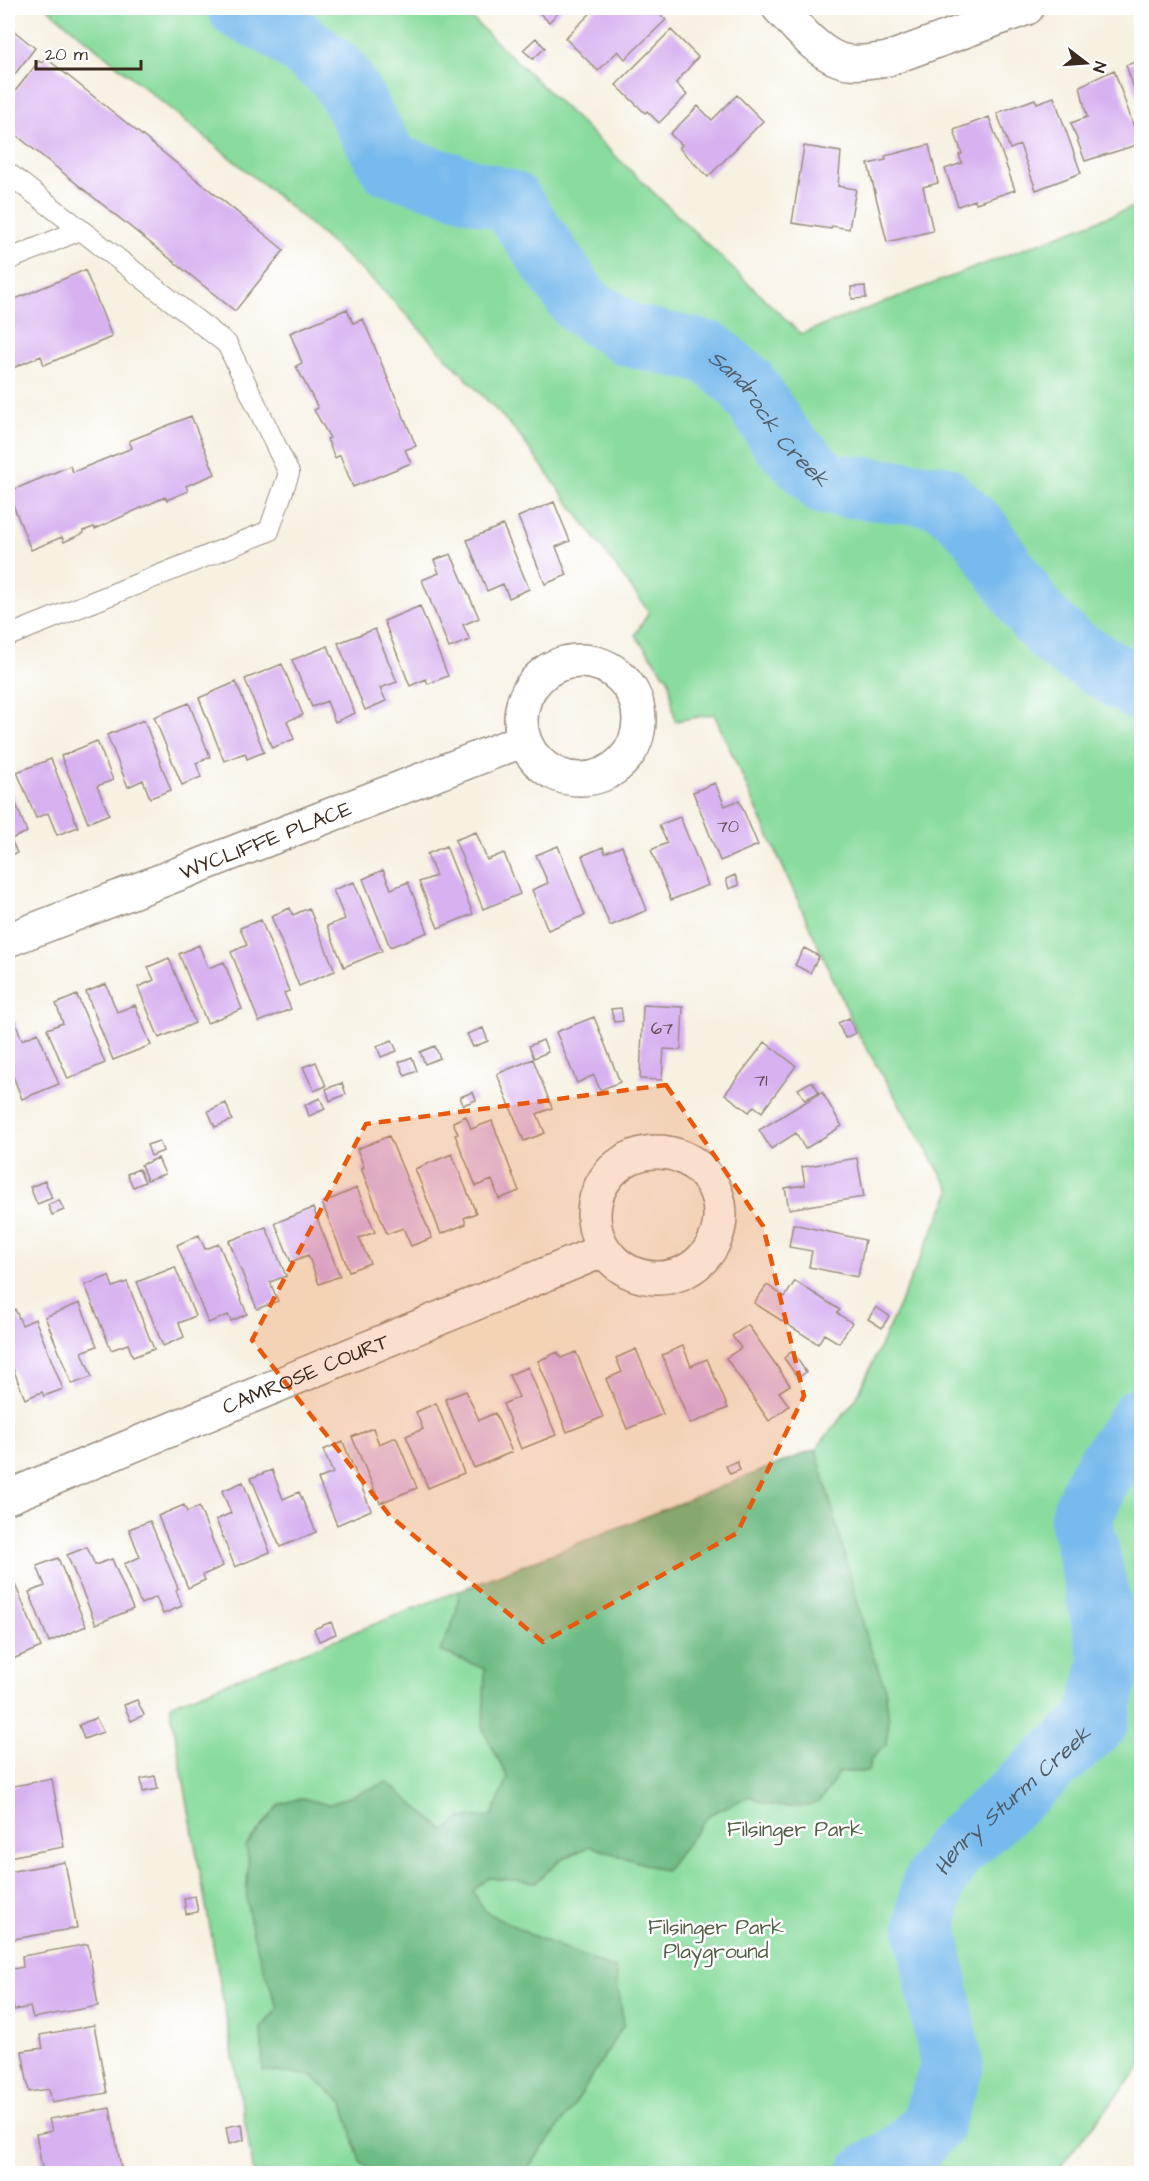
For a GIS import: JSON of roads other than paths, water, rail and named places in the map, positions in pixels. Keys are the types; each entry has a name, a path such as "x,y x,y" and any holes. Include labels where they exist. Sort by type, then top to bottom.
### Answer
{"street":[{"path":"778,8 819,47 840,60 864,62 888,59 1027,8"},
{"name":"WYCLIFFE PLACE","path":"8,940 524,740"},
{"name":"CAMROSE COURT","path":"8,1497 604,1250"}],"lane":[{"path":"8,173 227,344 290,473 269,531 8,636"},
{"path":"8,260 80,230"}],"waterway":[{"name":"Sandrock Creek","path":"239,8 283,30 339,74 390,165 511,202 581,304 628,335 710,353 746,384 782,440 826,484 941,496 979,531 1037,617 1067,646 1142,691"},
{"name":"Henry Sturm Creek","path":"869,2174 905,2153 931,2126 952,2067 926,1927 932,1886 953,1851 1097,1722 1111,1659 1081,1518 1097,1481 1142,1417"}],"park label":[{"name":"Filsinger Park","path":"795,1829"},
{"name":"Filsinger Park Playground","path":"716,1939"}]}
